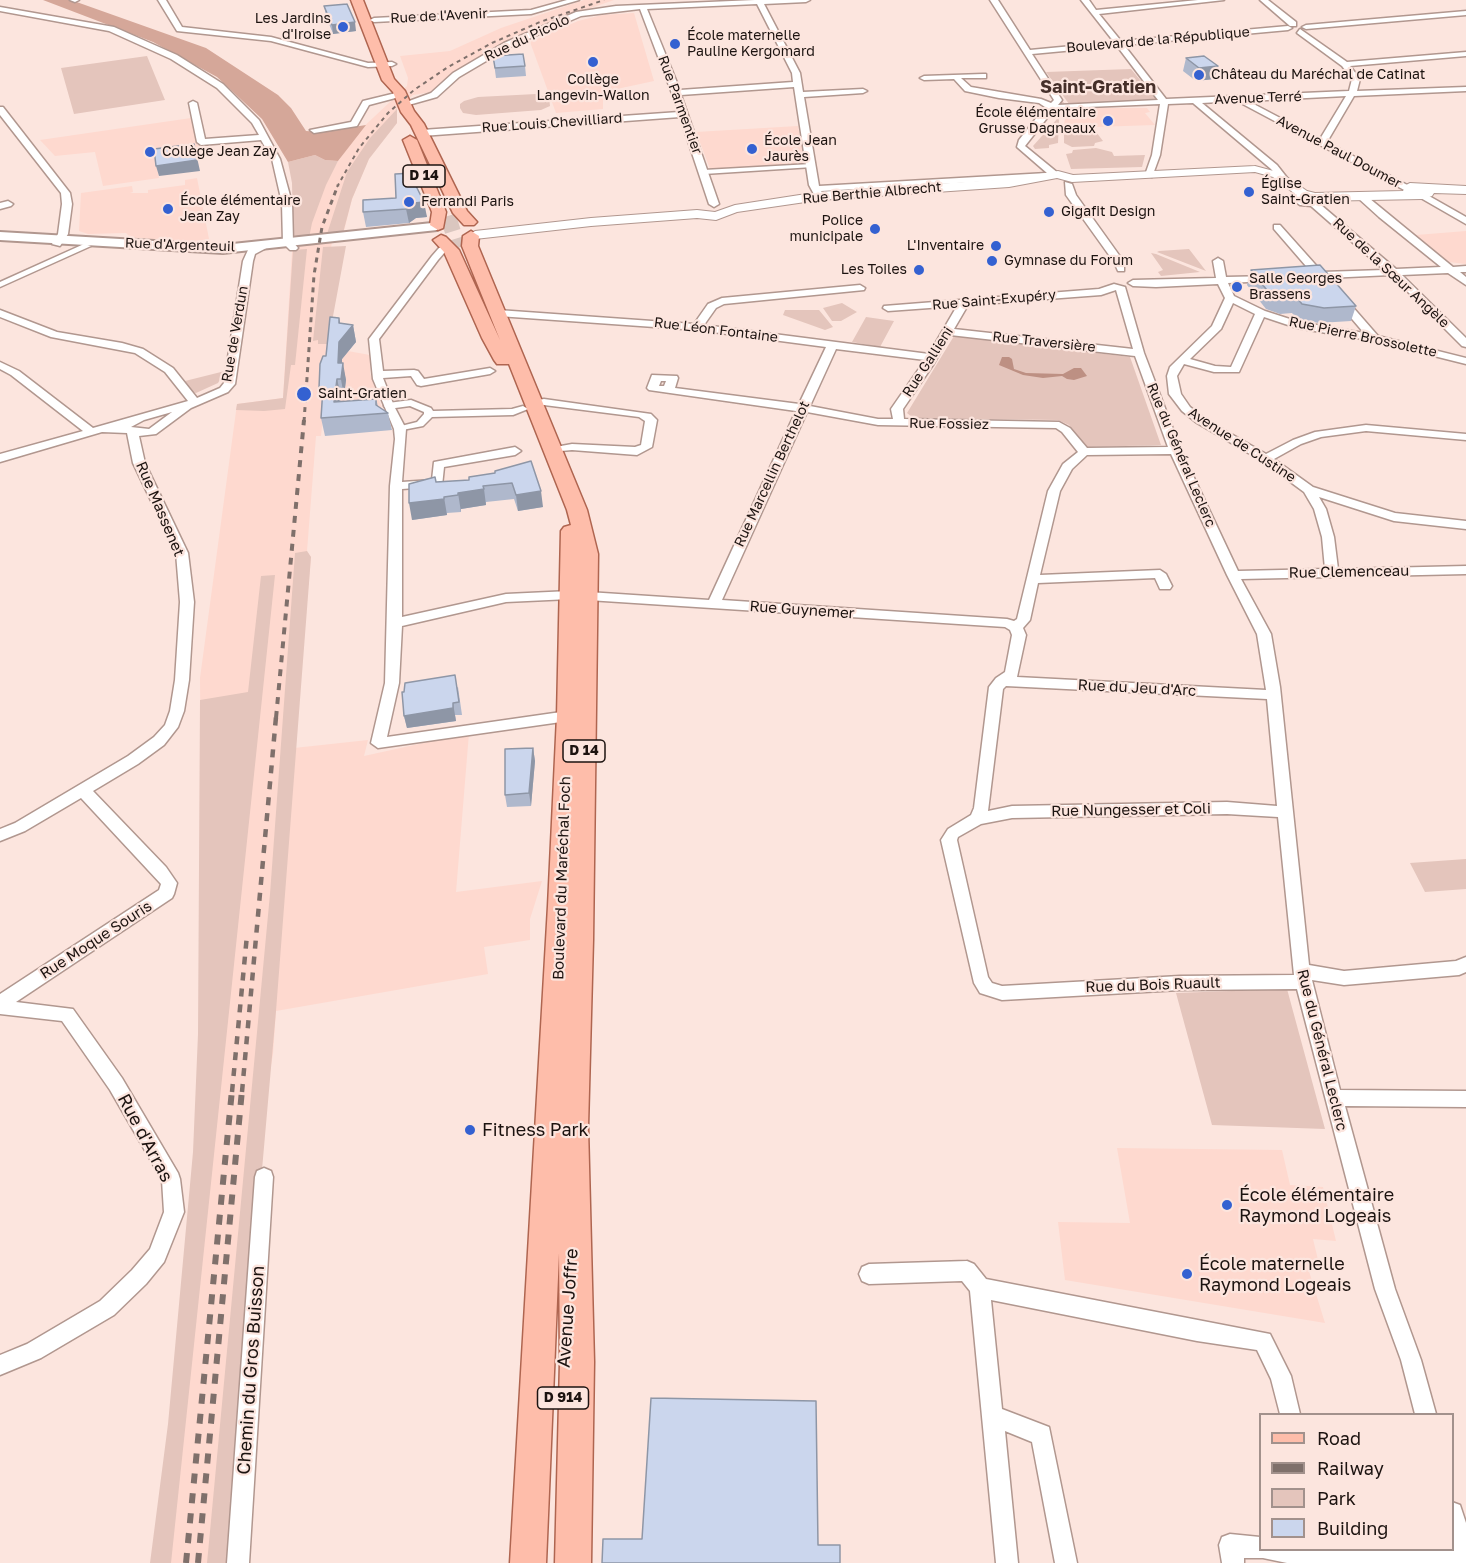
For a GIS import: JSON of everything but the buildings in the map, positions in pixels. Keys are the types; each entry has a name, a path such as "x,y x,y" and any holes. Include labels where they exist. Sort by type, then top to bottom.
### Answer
{"main road":[{"name":"D 14","path":"357,0 387,64"},
{"name":"D 14","path":"366,0 387,64 388,80 403,100 419,135 444,176 460,213 454,232"},
{"name":"D 14","path":"419,135 410,139 439,212 454,232"},
{"name":"Rue d'Argenteuil","path":"0,236 87,246 196,253 454,232"},
{"name":"Boulevard du Maréchal Foch","path":"454,232 470,246 498,313 529,399 569,522 579,596 562,1124"},
{"name":"Boulevard du Maréchal Foch","path":"454,232 490,323 496,366 529,399"},
{"name":"Boulevard du Maréchal Foch","path":"454,232 554,450 583,531 588,554 579,596 568,716 562,1124"},
{"name":"Rue d'Argenteuil","path":"0,241 258,249"},
{"name":"Avenue Joffre","path":"546,1561 562,1124"},
{"name":"Avenue Joffre","path":"546,1561 577,1362 559,1233"}],"street":[{"path":"162,0 180,28 271,39 368,65 387,64"},
{"name":"Rue de l'Avenir","path":"374,20 531,12 558,2 575,0"},
{"name":"Rue du Picolo","path":"314,130 354,124 371,100 403,100 431,96 474,64 507,45 554,23 596,10 806,0"},
{"path":"994,0 1059,101 1022,142 1021,147 1045,164 1060,182 1119,262 1121,269"},
{"path":"1085,0 1164,102 1153,168 1149,175"},
{"path":"1095,12 1220,0"},
{"path":"1264,0 1345,64 1356,79 1351,94 1322,143"},
{"path":"759,2 792,65 798,84 817,193"},
{"name":"Rue Parmentier","path":"643,7 718,209"},
{"path":"0,9 99,26 174,57 220,86 256,122 266,136 284,182 291,245"},
{"name":"Boulevard de la République","path":"1029,52 1466,13"},
{"path":"1345,64 1466,54"},
{"path":"956,76 961,84 974,91 1041,101 1051,100 1055,95"},
{"path":"924,78 983,76"},
{"path":"676,93 798,84"},
{"name":"Avenue Terré","path":"1051,111 1062,106 1466,89"},
{"path":"799,94 863,91"},
{"name":"Avenue Paul Doumer","path":"1239,99 1419,192 1466,220"},
{"path":"1194,100 1274,167 1284,179"},
{"path":"1041,101 1051,111"},
{"path":"193,104 201,142 266,136"},
{"path":"0,109 65,193 67,204 59,242"},
{"name":"Rue Louis Chevilliard","path":"419,135 683,114"},
{"path":"704,172 811,166"},
{"path":"1060,182 1251,169 1270,172 1316,201 1419,192 1466,191"},
{"name":"Rue Berthie Albrecht","path":"454,232 638,219 817,193 1060,182"},
{"name":"Rue Berthie Albrecht","path":"817,193 1060,182"},
{"path":"1362,196 1382,215 1466,282"},
{"name":"Rue de la Sœur Angèle","path":"1316,201 1466,344"},
{"name":"Rue Berthie Albrecht","path":"454,232 603,215 718,209"},
{"name":"Rue Berthie Albrecht","path":"603,215 638,219"},
{"path":"1277,226 1374,338"},
{"path":"454,232 374,339 377,375 388,406 400,429 401,439 396,486 392,683 378,742 568,716"},
{"name":"Rue d'Argenteuil","path":"0,285 87,246"},
{"name":"Rue de Verdun","path":"191,404 218,394 229,384 258,249"},
{"path":"1152,388 1173,387 1172,376 1175,367 1217,327 1230,298 1222,281 1218,261"},
{"path":"1121,269 1131,273 1133,283 1131,287 1120,292 1110,282 1112,271 1121,269"},
{"path":"1298,276 1466,269"},
{"path":"1133,283 1276,278"},
{"path":"697,327 712,306 722,301 860,288"},
{"name":"Rue Saint-Exupéry","path":"1101,292 1118,295 1120,292"},
{"name":"Rue Saint-Exupéry","path":"888,308 1120,292"},
{"name":"Rue du Général Leclerc","path":"1120,292 1139,353 1175,450 1254,616 1255,633 1268,686 1273,695 1302,976 1385,1289 1411,1360 1426,1413"},
{"name":"Rue Pierre Brossolette","path":"1230,298 1261,313 1297,325 1374,338 1466,361"},
{"name":"Rue Gallieni","path":"899,423 897,409 932,358 964,303"},
{"path":"0,313 55,334 139,351 169,370 191,404"},
{"name":"Rue Léon Fontaine","path":"498,313 697,327 932,358"},
{"path":"1182,360 1214,369 1235,370 1261,313"},
{"name":"Rue Traversière","path":"948,332 1139,353"},
{"name":"Rue Marcellin Berthelot","path":"714,604 832,345"},
{"path":"0,365 98,430"},
{"path":"377,375 414,373 421,382 496,366"},
{"name":"Avenue de Custine","path":"1173,387 1179,401 1186,409 1216,430 1266,459 1309,490 1320,509 1328,537 1332,572"},
{"name":"Rue Fossiez","path":"669,389 802,408 878,422 1059,425 1084,452"},
{"path":"400,429 420,424 429,414 513,412 529,399 639,414 650,418 651,426 646,447 637,451 572,447 554,450"},
{"path":"388,406 411,403 423,407 429,414"},
{"path":"137,451 152,432 191,404"},
{"path":"137,424 170,408 191,404"},
{"path":"0,458 98,430 137,424 157,417 163,423"},
{"path":"137,424 152,432"},
{"name":"Rue Massenet","path":"0,835 20,827 133,760 159,741 171,727 177,711 182,680 187,602 182,553 139,463 133,442 137,424"},
{"path":"1266,459 1297,442 1319,434 1366,428 1466,437"},
{"path":"977,819 982,808 996,687 1012,674 1019,635 1016,627 1023,620 1054,491 1067,467 1084,452 1175,450"},
{"path":"396,486 438,483 438,465 516,451"},
{"path":"1309,490 1395,517 1466,525"},
{"name":"Rue Clemenceau","path":"1233,575 1465,572"},
{"path":"1033,579 1160,574 1165,586"},
{"name":"Rue Guynemer","path":"395,623 506,598 579,596 1007,623 1016,627"},
{"name":"Rue du Jeu d'Arc","path":"1001,681 1273,695"},
{"name":"Rue Moque Souris","path":"0,1005 166,894 169,883 160,871 82,789"},
{"name":"Rue Nungesser et Coli","path":"1002,993 986,988 980,978 949,840 952,833 977,819 1012,812 1227,808 1286,813"},
{"name":"Rue du Bois Ruault","path":"1002,993 1302,976 1344,978 1459,968 1466,964"},
{"name":"Rue d'Arras","path":"0,1005 67,1014 116,1084 171,1179 174,1212 157,1255 139,1277 107,1308 34,1351 0,1365"},
{"path":"1333,1098 1466,1099"},
{"name":"Chemin du Gros Buisson","path":"238,1563 264,1177"},
{"path":"869,1274 967,1271 980,1288 1007,1563"},
{"path":"980,1288 1197,1331 1263,1341 1281,1376 1290,1413"},
{"path":"992,1415 1041,1435 1066,1563"},
{"path":"1298,1551 1325,1552 1361,1559 1466,1562 1454,1520"},
{"path":"1233,1563 1230,1545 1259,1548"}],"shaded area":[{"path":"43,0 71,0 206,48 278,95 291,108 306,131 322,132 366,125 338,161 325,160 315,155 288,162 262,119 217,77 153,42"},
{"path":"584,0 614,0 556,20 508,42 457,72 432,92 413,95 397,109 397,123 369,158 352,199 344,231 333,233 320,336 331,348 370,355 370,373 383,412 323,417 321,436 316,436 307,551 311,557 294,748 368,740 364,756 469,733 456,892 542,881 530,919 530,940 484,947 488,974 276,1011 273,1054 254,1165 226,1563 151,1563 204,1157 200,678 237,404 283,398 293,235 326,179 358,132 407,86 408,78 400,56 450,51 501,28"},
{"name":"Collège Langevin-Wallon","path":"634,13 654,81 603,92 603,109 556,113 530,42 578,21 602,15"},
{"name":"École élémentaire Grusse Dagneaux","path":"1098,108 1147,108 1150,112 1145,113 1155,125 1064,128 1065,115 1068,114 1066,111"},
{"name":"Collège Jean Zay","path":"191,118 197,145 204,145 205,153 155,160 159,178 103,186 95,152 55,156 40,140"},
{"name":"École Jean Jaurès","path":"798,126 805,165 710,169 696,132"},
{"path":"197,178 209,239 195,241 131,238 126,233 88,234 79,231 81,193 132,186 133,192 130,193 148,193 148,190 185,185 185,180"},
{"path":"1466,231 1466,264 1449,262 1416,235"},
{"path":"1002,357 1012,359 1014,369 1026,373 1063,374 1074,368 1081,368 1087,376 1074,380 1062,376 1043,378 1023,375 999,365"},
{"path":"1117,1148 1282,1150 1290,1185 1323,1187 1336,1241 1313,1239 1320,1268 1308,1268 1325,1323 1065,1280 1058,1222 1130,1223"}],"green space":[{"path":"147,56 165,100 74,114 61,68"},
{"path":"1131,69 1156,99 1061,106 1059,105 1062,101 1058,95 1064,103 1069,104 1046,72"},
{"path":"536,94 549,98 550,106 541,110 476,115 463,113 460,108 460,104 464,101 478,97"},
{"path":"397,109 397,123 369,159 352,199 343,233 326,237 347,172 370,138"},
{"path":"1059,119 1058,143 1049,145 1049,148 1035,149 1033,146"},
{"path":"1093,128 1103,141 1095,143 1094,146 1072,147 1064,143 1064,129"},
{"path":"1096,148 1112,152 1114,156 1145,155 1142,167 1071,169 1066,154 1072,153 1073,150"},
{"path":"315,155 325,160 338,161 326,185 309,238 293,235 292,183 288,162"},
{"path":"346,246 331,327 331,344 318,344 318,340 313,341 323,247"},
{"path":"307,249 295,365 291,365 285,409 236,410 237,404 283,398 293,250"},
{"path":"1189,249 1206,271 1157,252 1159,251"},
{"path":"1151,253 1200,272 1161,276 1158,272 1163,270"},
{"path":"842,303 857,312 841,321 832,321 823,308"},
{"path":"785,310 819,310 833,327 825,330 783,315"},
{"path":"866,317 894,321 880,347 852,342"},
{"path":"954,336 1130,357 1161,445 1087,447 1081,443 1069,425 1058,420 913,418 907,413"},
{"path":"225,371 218,383 196,393 192,392 185,381"},
{"path":"307,551 311,557 276,1011 237,1453 232,1563 207,1563 270,894 295,553"},
{"path":"275,575 171,1563 150,1563 168,1424 193,1152 198,1034 200,700 248,692 261,576"},
{"path":"1466,859 1466,889 1425,892 1410,863"},
{"path":"1287,989 1325,1129 1212,1125 1176,993"}],"tunnel":[{"path":"448,216 458,248"}],"railway":[{"path":"338,186 359,148 388,113 414,90 448,67 492,43 540,22 604,0"},
{"path":"304,422 314,275 322,227 338,186"},
{"path":"276,718 304,420"},
{"path":"242,1092 276,717"},
{"path":"232,1092 247,935"},
{"path":"186,1563 232,1090"},
{"path":"198,1563 242,1090"}],"place":[{"name":"Les Jardins d'Iroise","path":"343,27"},
{"name":"École maternelle Pauline Kergomard","path":"675,44"},
{"name":"Collège Langevin-Wallon","path":"593,62"},
{"name":"Château du Maréchal de Catinat","path":"1199,75"},
{"name":"École élémentaire Grusse Dagneaux","path":"1108,121"},
{"name":"École Jean Jaurès","path":"752,149"},
{"name":"Collège Jean Zay","path":"150,152"},
{"name":"Église Saint-Gratien","path":"1249,192"},
{"name":"Ferrandi Paris","path":"409,202"},
{"name":"École élémentaire Jean Zay","path":"168,209"},
{"name":"Gigafit Design","path":"1049,212"},
{"name":"Police municipale","path":"875,229"},
{"name":"L'Inventaire","path":"996,246"},
{"name":"Gymnase du Forum","path":"992,261"},
{"name":"Les Toiles","path":"919,270"},
{"name":"Salle Georges Brassens","path":"1237,287"},
{"name":"Saint-Gratien","path":"304,394"},
{"name":"Fitness Park","path":"470,1130"},
{"name":"École élémentaire Raymond Logeais","path":"1227,1205"},
{"name":"École maternelle Raymond Logeais","path":"1187,1274"}],"district":[{"name":"Saint-Gratien","path":"1098,87"}]}
